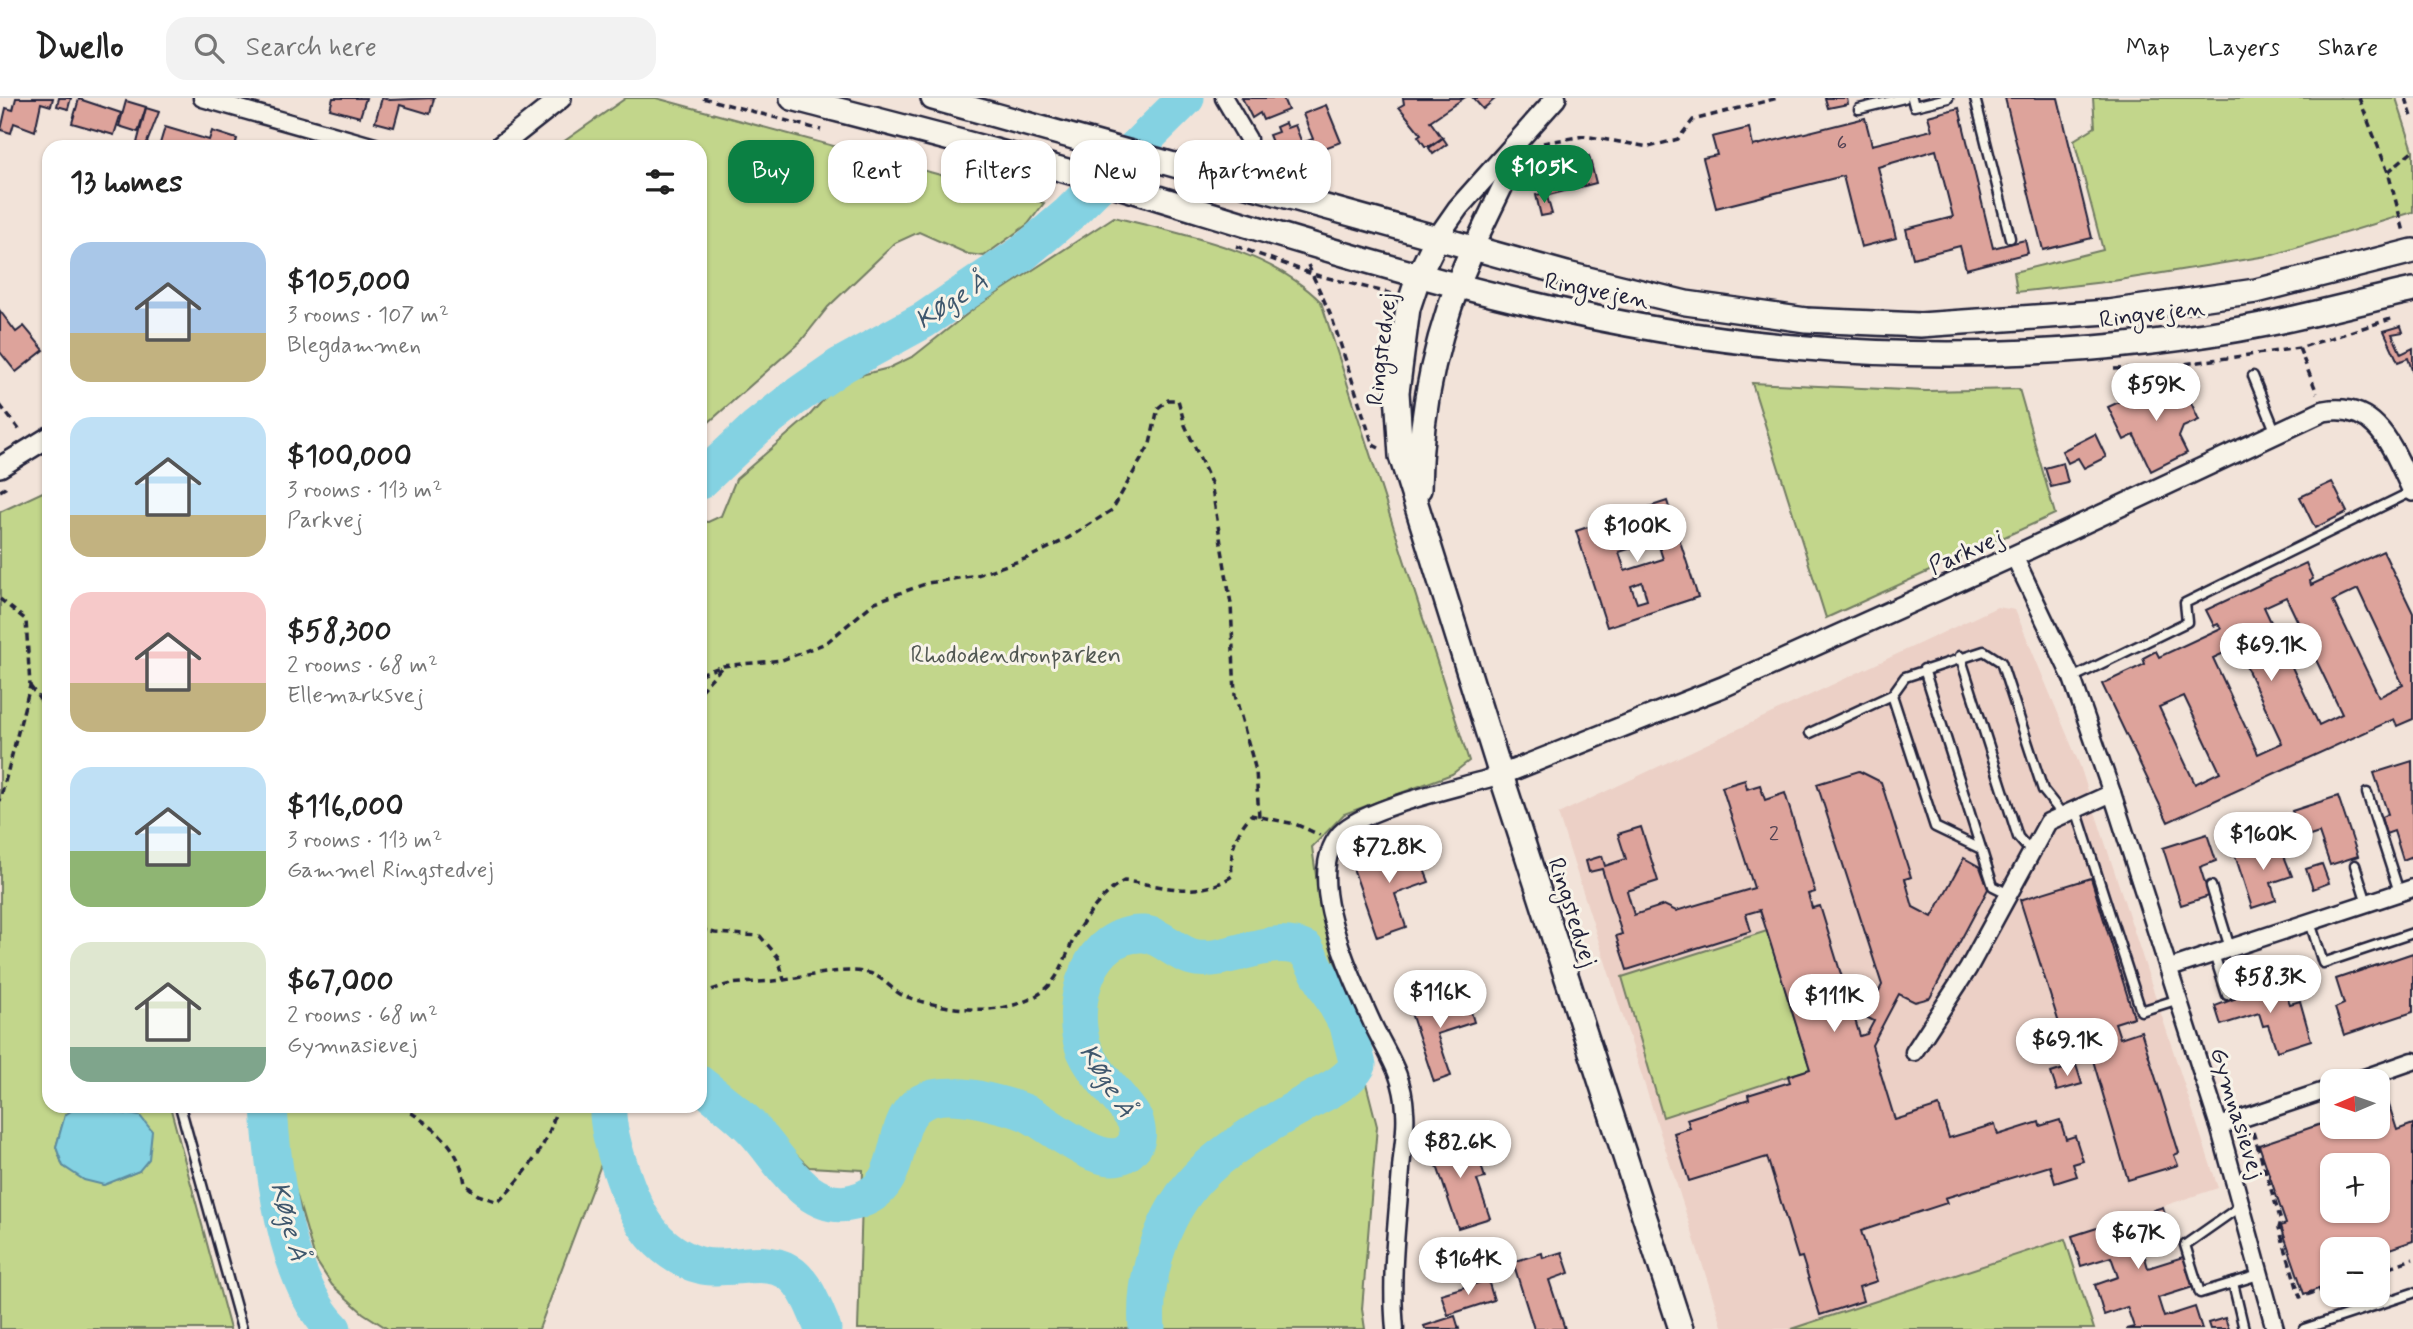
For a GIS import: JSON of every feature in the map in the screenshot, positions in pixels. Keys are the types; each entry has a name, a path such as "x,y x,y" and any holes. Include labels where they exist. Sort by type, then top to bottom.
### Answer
{"main road":[{"name":"Ringvejen","path":"792,98 1060,168 1297,241 1556,312 1676,332 1793,347 1917,353 2013,353 2103,346 2264,324 2413,290"},
{"name":"Ringvejen","path":"933,98 1437,239 1686,303 1807,320 1920,325 2108,312 2256,291 2411,252"},
{"name":"Ringstedvej","path":"1437,239 1411,298 1397,392 1401,456 1500,775 1681,1329"},
{"name":"Ringstedvej","path":"1419,510 1419,456 1425,396 1456,285 1473,248"}],"street":[{"path":"202,98 350,140"},
{"path":"508,140 561,98"},
{"path":"1437,239 1458,208 1556,98"},
{"path":"1225,99 1248,139"},
{"path":"1473,248 1510,171 1518,141"},
{"name":"Parkvej","path":"1500,775 1725,686 2014,556 2324,411 2342,408 2359,412 2374,422 2413,491"},
{"path":"0,467 41,442"},
{"name":"Gymnasievej","path":"2014,556 2072,678 2112,793 2219,1126 2275,1329"},
{"path":"1395,1329 1391,1289 1406,1111 1396,1063 1373,1024 1346,963 1326,891 1325,870 1333,843 1344,830 1367,816 1500,775"},
{"path":"1914,1052 1968,969 2048,822 2112,793"},
{"path":"2170,968 2406,890"},
{"path":"2390,1070 2413,1062"},
{"path":"2219,1126 2320,1092"}],"lane":[{"path":"1858,109 1904,98"},
{"path":"1912,98 1914,106 1948,98"},
{"path":"1975,98 2010,238"},
{"path":"2253,376 2276,433"},
{"path":"2072,678 2187,622 2185,603 2413,491"},
{"path":"1810,733 1892,695 1905,677 1924,669 1960,656 1984,651 2001,662 2043,790 2069,812 2141,1012 2179,999"},
{"path":"1960,656 2018,837 2031,852"},
{"path":"1924,669 1993,886 2009,894"},
{"path":"1892,695 1935,827 1981,849"},
{"path":"2367,793 2406,890"},
{"path":"2355,865 2367,903"},
{"path":"2211,886 2230,948"},
{"path":"2309,922 2323,963 2413,933"},
{"path":"2214,954 2227,995"},
{"path":"182,1113 242,1329"},
{"path":"2242,1205 2185,1245 2200,1293 2262,1274"},
{"path":"2233,1283 2244,1329"},
{"path":"2304,1329 2413,1293"}],"path":[{"path":"1518,141 1543,143 1584,136 1649,147 1678,139 1693,120 1778,98"},
{"path":"2359,98 2388,173 2411,252"},
{"path":"2406,98 2413,120"},
{"path":"2388,173 2413,150"},
{"path":"1297,241 1332,318 1373,445 1401,456"},
{"path":"1228,243 1312,274 1411,298"},
{"path":"2299,348 2324,411"},
{"path":"707,672 723,666 782,660 826,643 875,603 928,583 977,575 1025,559 1065,540 1112,510 1150,444 1158,408 1168,400 1178,400 1185,425 1212,483 1231,604 1235,695 1256,771 1259,817"},
{"path":"0,405 41,442"},
{"path":"0,599 26,620 30,686 0,801"},
{"path":"707,683 723,666"},
{"path":"30,686 42,702"},
{"path":"707,991 727,984 784,980 827,972 869,973 889,982 901,995 913,998 993,1010 1018,1006 1042,992 1062,970 1080,927 1110,890 1124,881 1183,891 1219,885 1232,876 1230,853 1237,830 1251,815 1295,824 1333,843"},
{"path":"707,930 760,936 778,957 784,980"},
{"path":"412,1113 440,1131 463,1167 466,1184 478,1195 498,1202 514,1187 543,1142 555,1113"},
{"path":"2248,1116 2281,1221 2279,1228 2300,1297 2320,1291"},
{"path":"2390,1267 2413,1259"},
{"path":"2335,1307 2338,1318"}],"shaded area":[{"path":"1997,607 2015,610 2080,766 2218,1188 1791,1329 1723,1329 1558,814"}],"green space":[{"path":"626,98 656,98 811,140 728,140 728,203 814,203 814,141 828,145 828,203 927,203 927,171 941,175 941,203 1044,203 1028,224 984,256 968,254 919,232 895,243 828,307 801,341 707,424 707,140 566,140"},
{"path":"2093,98 2396,98 2413,150 2413,212 2273,255 2113,281 2017,292 2014,272 2103,250 2074,140 2095,127"},
{"name":"Rhododendronparken","path":"1114,217 1224,246 1251,257 1300,284 1321,302 1469,761 1452,774 1344,814 1312,847 1320,904 1377,1126 1362,1309 1365,1329 858,1329 863,1170 809,1167 707,1071 707,522 721,516 736,479 809,416 832,390 853,377 889,368 914,356 976,307"},
{"path":"1752,383 1926,391 2019,389 2055,514 1826,618"},
{"path":"42,492 42,1113 172,1113 230,1329 0,1329 0,512","holes":["65,1116 139,1171 103,1185 63,1166 56,1147"]},
{"path":"1767,931 1810,1069 1663,1117 1622,977"},
{"path":"283,1113 602,1113 603,1159 539,1329 388,1329 363,1313 332,1285 315,1259 286,1158"},
{"path":"2065,1239 2094,1329 1791,1329"}],"water":[{"path":"121,1113 140,1116 152,1131 149,1159 139,1171 104,1185 84,1180 63,1166 56,1147 65,1115"}],"building":[{"path":"16,98 53,98 51,106 41,103 35,131 14,123 11,133 1,130 6,108 13,110"},
{"path":"59,98 71,98 68,109 57,106"},
{"path":"333,98 366,98 360,117 330,109"},
{"path":"382,98 434,98 430,114 400,105 394,127 375,122"},
{"path":"1242,98 1283,98 1288,110 1263,120 1260,113 1252,118"},
{"path":"1403,98 1464,98 1430,121 1442,138 1430,146 1425,146 1418,136 1421,134 1399,107 1404,104"},
{"path":"1473,98 1496,98 1483,109"},
{"path":"1825,98 1847,98 1848,104 1828,108"},
{"path":"2005,98 2058,98 2092,238 2043,250"},
{"path":"79,99 121,113 114,135 72,123"},
{"path":"126,101 146,107 138,132 119,126"},
{"path":"1326,105 1341,142 1331,146 1331,140 1310,140 1313,139 1303,114"},
{"path":"146,108 159,112 148,140 138,140"},
{"path":"1959,108 1993,248 2025,240 2028,253 1966,269 1960,246 1913,258 1906,229 1953,217 1936,150 1878,167 1896,238 1861,247 1843,176 1716,208 1703,158 1717,155 1712,137 1749,128 1753,146 1865,118 1872,145 1932,130 1928,116"},
{"path":"1285,123 1287,128 1295,125 1301,140 1271,140 1269,135 1278,132 1276,127"},
{"path":"165,127 209,140 161,140"},
{"path":"212,131 237,140 209,140"},
{"path":"1443,138 1447,144 1433,154 1429,148"},
{"path":"1589,156 1596,183 1549,195 1542,168"},
{"path":"1546,193 1552,214 1541,216 1536,195"},
{"path":"0,311 16,332 24,326 42,348 42,352 16,372 0,352"},
{"path":"2401,326 2403,332 2392,334 2401,354 2413,348 2413,373 2408,358 2398,362 2384,331"},
{"path":"2182,383 2199,420 2183,427 2179,437 2187,453 2151,471 2134,435 2124,440 2108,407 2143,391 2147,400"},
{"path":"2095,434 2106,457 2084,468 2078,458 2068,463 2062,451"},
{"path":"2063,463 2068,483 2051,487 2045,468"},
{"path":"2332,482 2347,512 2315,528 2300,497"},
{"path":"1667,501 1698,597 1607,627 1576,531","holes":["1657,540 1663,559 1625,571 1619,552","1642,582 1647,600 1637,603 1631,586"]},
{"path":"2383,551 2413,613 2413,719 2397,726 2394,719 2168,822 2102,684 2145,664 2143,658 2156,651 2159,657 2221,628 2218,624 2214,626 2206,610 2306,563 2313,579 2310,581 2311,585","holes":["2358,589 2403,685 2379,697 2333,601","2286,597 2342,714 2319,725 2264,607","2237,647 2282,743 2258,754 2213,658","2184,696 2220,772 2195,784 2159,707"]},
{"path":"2412,761 2413,856 2403,860 2394,831 2386,834 2381,817 2388,814 2374,773"},
{"path":"1859,771 1881,782 1911,877 1905,879 1913,907 1932,917 1964,858 1980,867 1988,889 1930,998 1915,1002 1899,994 1872,1045 1895,1120 1939,1106 1949,1138 1995,1124 1998,1135 2039,1122 2040,1126 2060,1120 2066,1139 2075,1136 2083,1161 2073,1164 2077,1176 2055,1183 2050,1166 1945,1198 1947,1203 1861,1231 1877,1281 1859,1287 1863,1301 1820,1315 1802,1257 1798,1258 1767,1157 1689,1181 1674,1133 1690,1128 1687,1119 1749,1099 1748,1095 1790,1082 1788,1076 1810,1069 1760,910 1746,914 1751,931 1627,970 1616,936 1622,934 1602,869 1589,872 1586,861 1602,856 1605,866 1626,859 1618,834 1641,827 1658,881 1627,891 1634,915 1664,905 1676,911 1754,888 1722,787 1745,780 1747,789 1760,785 1765,800 1785,793 1815,892 1808,894 1812,908 1820,906 1860,1036 1867,1034 1874,1021 1866,1017 1882,985 1817,784"},
{"path":"2338,796 2358,856 2330,865 2319,833 2301,839 2292,811"},
{"path":"2207,834 2216,861 2200,867 2209,896 2181,905 2163,848"},
{"path":"2278,841 2292,876 2271,883 2276,900 2252,908 2235,855"},
{"path":"1414,843 1429,882 1395,894 1406,927 1377,937 1352,865"},
{"path":"2322,864 2329,883 2313,889 2306,869"},
{"path":"2091,878 2134,1017 2115,1023 2120,1038 2141,1031 2179,1153 2174,1155 2178,1165 2128,1180 2085,1033 2064,1039 2020,900"},
{"path":"2413,953 2413,1012 2344,1035 2335,1008 2344,1004 2336,979"},
{"path":"2282,981 2290,1004 2300,1001 2311,1040 2277,1051 2268,1025 2263,1026 2259,1013 2221,1025 2215,1006"},
{"path":"1466,995 1474,1022 1437,1034 1451,1076 1434,1082 1410,1010"},
{"path":"2076,1065 2082,1084 2057,1091 2051,1073"},
{"path":"2390,1108 2397,1130 2413,1124 2413,1241 2390,1249 2390,1237 2320,1237 2320,1288 2304,1294 2281,1226 2286,1224 2259,1145 2320,1124 2320,1139 2390,1139"},
{"path":"1459,1132 1469,1161 1479,1158 1485,1178 1477,1180 1490,1218 1458,1228 1429,1142"},
{"path":"2163,1207 2172,1237 2142,1247 2148,1268 2186,1256 2196,1286 2158,1298 2164,1317 2195,1307 2202,1329 2126,1329 2134,1327 2127,1307 2104,1315 2095,1285 2118,1277 2111,1257 2081,1266 2072,1236"},
{"path":"1562,1252 1569,1273 1549,1280 1565,1329 1534,1329 1513,1262 1542,1253 1543,1258"},
{"path":"1488,1280 1494,1300 1448,1315 1441,1294"},
{"path":"1455,1316 1459,1329 1425,1329 1424,1326"},
{"path":"2225,1318 2229,1329 2210,1329 2208,1323"}],"waterway":[{"name":"Køge Å","path":"707,474 756,428 794,398 840,366 924,320 1023,253 1070,213 1186,98"},
{"name":"Køge Å","path":"707,1090 749,1125 806,1190 836,1204 854,1202 876,1191 889,1175 907,1117 920,1103 942,1096 978,1099 1017,1109 1094,1153 1108,1157 1120,1156 1136,1142 1135,1120 1087,1056 1079,1029 1081,991 1097,957 1110,944 1125,936 1144,934 1157,938 1183,954 1197,958 1224,956 1279,945 1306,950 1348,1026 1358,1065 1339,1084 1232,1148 1212,1164 1181,1198 1160,1239 1153,1262 1147,1329"},
{"name":"Køge Å","path":"270,1113 284,1224 303,1283 333,1329"},
{"name":"Køge Å","path":"608,1113 615,1151 627,1186 640,1216 658,1240 672,1252 703,1266 768,1265 787,1271 805,1289 823,1329"}]}
